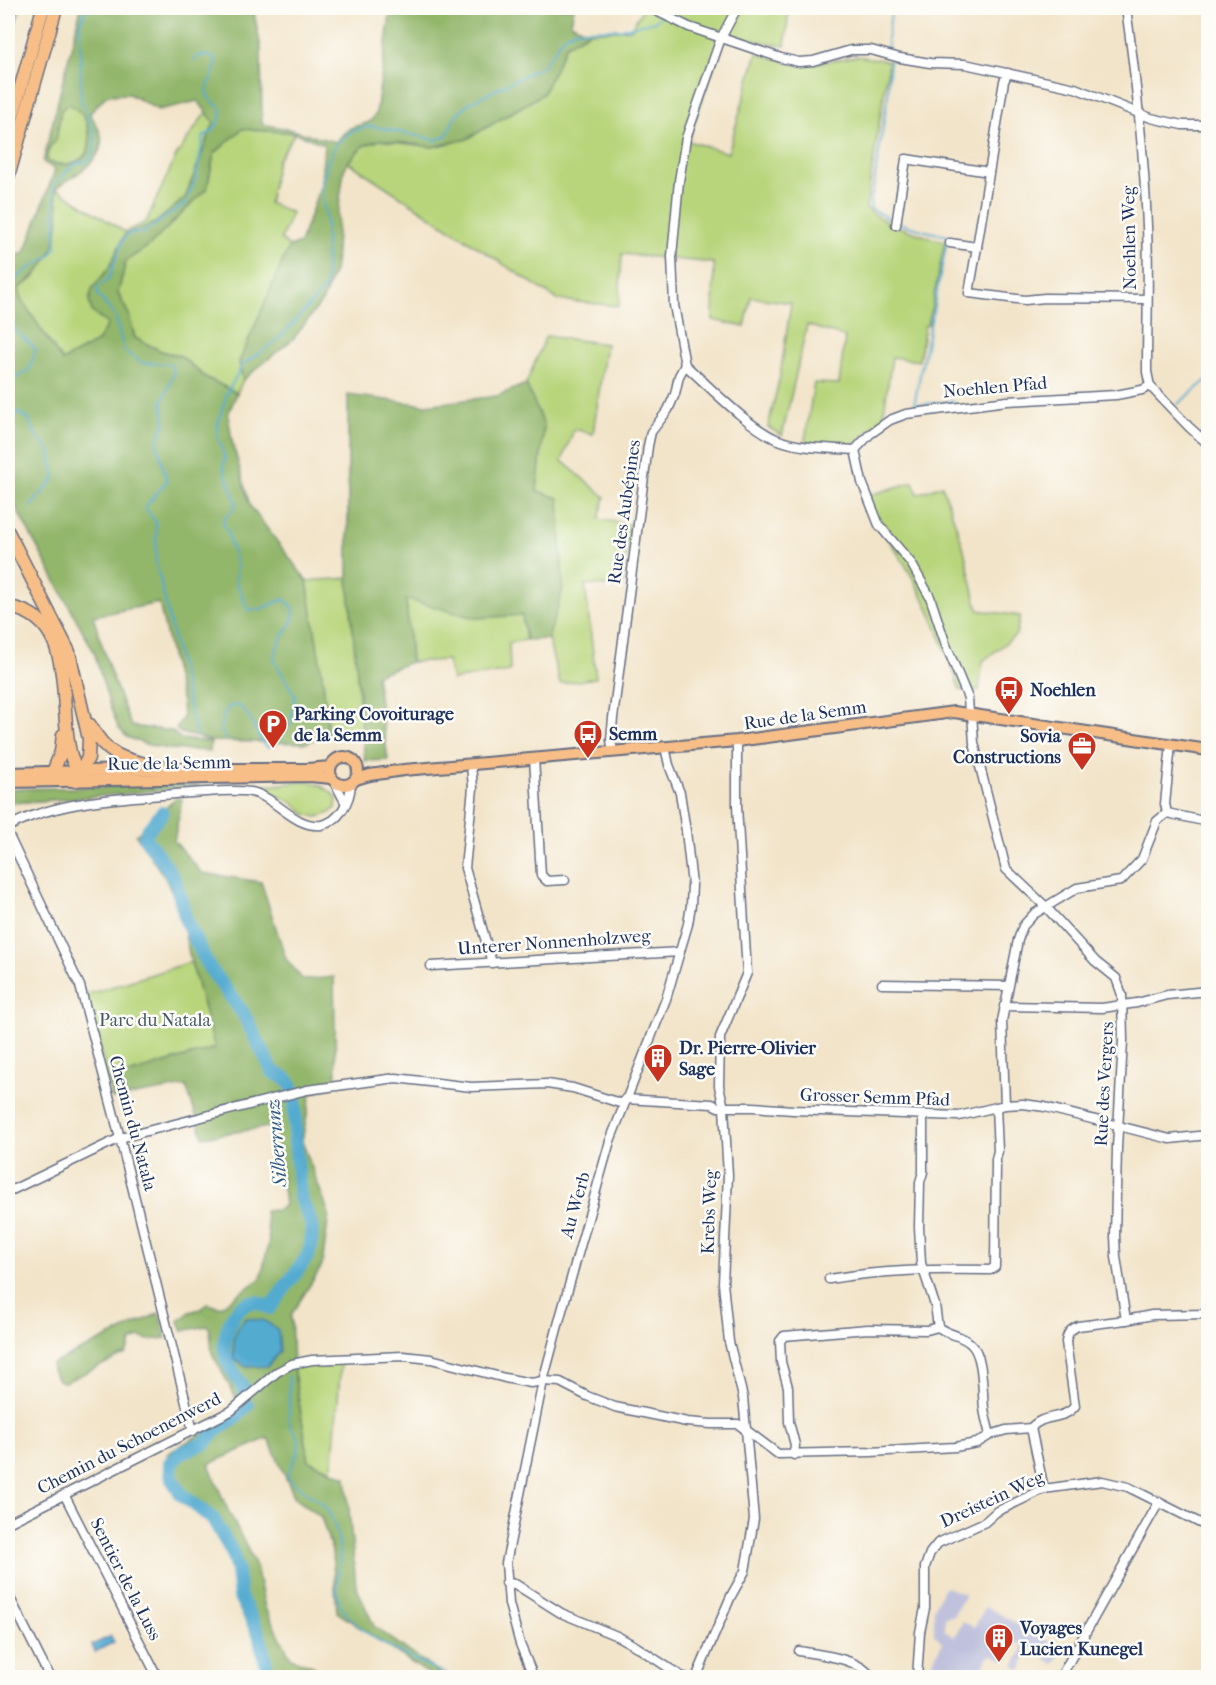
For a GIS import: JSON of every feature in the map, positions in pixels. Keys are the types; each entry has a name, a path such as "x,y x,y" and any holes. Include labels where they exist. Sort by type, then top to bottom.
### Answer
{"highway":[{"path":"8,132 43,8"},
{"path":"8,177 56,8"},
{"path":"8,532 69,652 89,739 88,758 79,778"},
{"path":"8,607 29,614 40,622 51,636 59,654 70,754 79,778"},
{"path":"53,772 61,752 64,713"},
{"path":"85,716 96,738 108,751 120,758 168,769"}],"main road":[{"name":"Rue de la Semm","path":"353,782 370,775 405,770 737,741 954,712 1209,750"},
{"path":"343,757 351,759 358,766 358,775 353,782 343,786 332,776 335,760 343,757"},
{"name":"Rue de la Semm","path":"358,766 405,770"},
{"name":"Rue de la Semm","path":"8,782 168,769 307,769 332,776"},
{"name":"Rue de la Semm","path":"8,773 53,772 79,778 332,776"}],"street":[{"path":"650,8 670,19 721,38 799,62 813,61 851,50 871,50 930,63 965,64 1075,88 1097,95 1130,112 1182,125 1209,125"},
{"name":"Rue des Aubépines","path":"613,752 611,740 613,718 648,448 651,432 668,410 685,365 675,305 672,256 675,212 686,138 721,38 737,8"},
{"name":"Noehlen Weg","path":"1126,8 1140,114 1147,229 1147,372 1150,386"},
{"path":"1008,73 1004,81 969,293 1025,300 1046,298 1147,299"},
{"path":"896,225 906,159 990,171"},
{"path":"950,243 977,247"},
{"path":"685,365 743,417 774,438 793,444 855,450"},
{"path":"1150,386 1189,427 1209,444"},
{"name":"Noehlen Pfad","path":"855,450 870,434 890,420 906,414 1007,401 1116,395 1142,390 1150,386"},
{"name":"Rue des Vergers","path":"855,450 862,482 879,525 911,563 930,597 946,645 968,698 974,742 1006,869 1046,907 1095,961 1116,978 1124,1006 1116,1247 1126,1320"},
{"name":"Krebs Weg","path":"696,1677 731,1596 745,1571 754,1520 743,1397 729,1342 723,1283 728,1175 724,1107 720,1086 720,1037 747,973 737,806 737,741"},
{"path":"1167,813 1165,804 1171,744"},
{"name":"Au Werb","path":"534,1677 520,1644 509,1604 506,1563 543,1380 610,1141 657,1026 688,924 692,885 686,831 680,793 665,747"},
{"path":"534,759 541,875 547,881 565,880"},
{"path":"471,764 473,788 465,868 492,963"},
{"path":"332,776 345,802"},
{"path":"8,827 40,812 69,806 158,795 233,791 253,792 306,823 314,825 333,820 342,812 353,782"},
{"path":"829,1279 922,1269 990,1270 995,1267 996,1159 1002,1021 1018,940 1023,926 1034,914 1070,892 1121,880 1130,873 1142,859 1158,821 1167,813"},
{"path":"1167,813 1209,822"},
{"name":"Chemin du Natala","path":"8,834 80,986 193,1431"},
{"name":"Unterer Nonnenholzweg","path":"431,966 680,952"},
{"path":"882,984 1008,986"},
{"path":"1004,1006 1102,1008 1124,1006 1165,995 1209,991"},
{"name":"Grosser Semm Pfad","path":"8,1192 120,1138 285,1095 396,1078 471,1087 547,1084 573,1088 624,1102 711,1104 724,1107 958,1116 1000,1106 1023,1104 1045,1107 1179,1139 1209,1135"},
{"path":"923,1115 923,1172 919,1227 922,1269 935,1305 938,1327"},
{"path":"1044,1489 1031,1428 1042,1419 1065,1414 1075,1406 1066,1342 1067,1334 1078,1326 1152,1315 1209,1314"},
{"path":"794,1455 795,1445 789,1422 788,1387 780,1349 780,1341 784,1336 868,1329 927,1330 938,1327 962,1338 976,1350 980,1362 984,1410 990,1435"},
{"name":"Chemin du Schoenenwerd","path":"8,1523 231,1411 277,1372 292,1364 312,1360 403,1356 431,1359 531,1383 543,1380 560,1382 615,1407 687,1422 738,1424 778,1454 956,1447 977,1443 990,1435 1006,1430 1031,1428"},
{"name":"Dreistein Weg","path":"917,1677 924,1608 925,1567 930,1553 938,1543 986,1522 996,1512 1044,1489 1102,1481 1128,1486 1209,1527"},
{"name":"Sentier de la Luss","path":"65,1496 158,1677"},
{"path":"1060,1677 1159,1502"},
{"path":"506,1583 515,1584 580,1622 617,1636 681,1676 687,1677"},
{"path":"8,1594 50,1677"},
{"path":"799,1650 855,1663 867,1670 872,1677"}],"shaded area":[{"path":"947,1587 965,1595 953,1616 945,1617 945,1631 954,1637 963,1621 974,1627 986,1606 1063,1650 1054,1664 1040,1656 1040,1649 1032,1647 1022,1663 1024,1665 1021,1670 1014,1666 1022,1651 1022,1645 1016,1642 1006,1661 993,1655 989,1656 978,1677 929,1677 927,1674 942,1642 934,1634 934,1608 943,1589"}],"green space":[{"path":"8,8 20,8 8,50"},
{"path":"81,8 253,8 261,48 262,124 335,142 349,129 368,122 376,113 391,8 574,8 571,23 589,32 566,45 543,94 467,139 433,147 380,140 363,146 348,162 344,170 338,214 335,269 323,300 294,338 243,380 239,362 289,247 300,243 321,185 324,144 295,133 242,129 214,154 207,188 150,245 126,261 118,293 129,315 135,338 161,351 181,356 205,377 237,393 228,414 232,441 250,506 307,581 323,681 328,736 321,736 306,743 212,741 181,733 176,729 183,717 182,703 159,603 93,616 111,674 131,726 172,731 181,739 211,742 210,751 169,749 145,744 127,737 118,727 94,652 8,493 8,281 14,256 25,253 55,170 43,162","holes":["129,94 158,110 198,101 214,122 185,198 155,223 125,234 109,268 92,289 89,301 92,312 108,324 97,342 62,361 21,299 19,288 46,262 54,245 59,221 56,188 87,167 98,153 101,135 90,113 107,95","69,104 85,118 90,140 88,148 85,155 73,163 48,162 49,150 56,141 61,110"]},
{"path":"643,8 789,8 785,46 725,35 688,141 728,153 757,53 799,66 858,56 889,61 866,208 893,225 945,242 928,325 925,325 919,361 892,357 883,418 851,448 804,446 814,383 839,384 845,337 807,325 782,436 768,427 780,376 791,303 751,297 745,327 713,320 714,263 622,254 619,306 558,300 348,162 363,146 380,140 433,147 467,139 543,94 566,45 589,32 631,29"},
{"path":"69,104 85,118 90,140 88,148 80,160 73,163 48,162 50,147 56,140 61,109"},
{"path":"206,112 215,122 185,198 155,223 125,234 109,268 92,289 108,324 97,342 62,361 21,299 19,288 33,279 46,261 58,226 56,188 125,232 146,222 176,156"},
{"path":"242,129 295,133 277,161 269,203 292,213 281,239 289,247 239,362 243,380 237,393 205,377 181,356 161,351 135,338 129,315 118,293 126,261 150,245 207,189 214,154"},
{"path":"546,336 606,344 593,434 574,429 562,461 605,497 599,519 630,525 622,586 585,585 596,678 560,684 548,639 562,589 537,491 544,425 526,384"},
{"path":"526,384 544,425 537,491 559,498 563,589 548,639 526,640 522,615 475,618 406,599 411,662 376,675 388,760 365,761 348,578 348,395 426,405 497,396"},
{"path":"913,482 918,494 942,485 963,546 978,610 1020,616 1016,635 983,661 979,690 960,690 923,597 873,516 864,497"},
{"path":"348,578 363,735 328,736 323,681 307,581"},
{"path":"406,599 475,618 522,615 526,640 509,643 510,671 452,680 447,660 411,662"},
{"path":"308,781 324,787 334,795 337,798 336,808 328,814 317,817 305,814 292,802 268,792 266,786"},
{"path":"199,785 198,787 8,803 8,789"},
{"path":"176,798 182,799 174,841 202,873 261,882 286,959 303,980 334,977 336,1084 311,1094 302,1141 329,1214 322,1266 291,1315 293,1367 309,1461 346,1477 356,1586 374,1626 444,1677 433,1677 337,1612 332,1551 321,1517 295,1498 268,1438 209,1464 224,1502 256,1566 265,1608 291,1658 315,1667 310,1677 276,1677 239,1596 225,1529 190,1503 167,1454 215,1425 240,1405 212,1353 210,1329 206,1326 183,1331 179,1321 190,1312 207,1304 220,1307 261,1278 269,1241 265,1211 278,1210 285,1205 275,1126 203,1137 186,1086 112,1099 108,1080 215,1048 191,962 179,907 165,878 136,835"},
{"name":"Parc du Natala","path":"191,962 215,1048 108,1080 85,995"},
{"path":"159,1313 166,1338 148,1340 140,1337 132,1341 126,1354 65,1382 59,1381 52,1370 52,1364"},
{"path":"341,1363 332,1470 309,1461 293,1367"}],"water":[{"path":"246,1318 265,1321 278,1330 280,1351 268,1366 246,1367 234,1358 235,1336 238,1327"},
{"path":"111,1636 114,1642 95,1652 92,1645"}],"waterway":[{"path":"8,383 29,370 36,349 14,329 9,304 11,283 50,256 56,248 54,185 74,164 88,161 94,152 95,135 81,100 80,23 87,8"},
{"path":"889,52 887,39 892,8"},
{"path":"227,740 220,730 228,707 237,705 248,715 267,747 277,742 291,723 295,696 274,660 279,643 291,624 294,609 284,599 261,609 248,610 236,581 237,566 224,525 224,518 234,509 236,502 223,467 225,459 217,427 227,393 243,364 277,341 326,287 326,220 321,188 329,158 336,144 352,131 371,126 436,140 447,135 455,116 469,103 543,66 564,36 575,30 622,29 655,21 660,17"},
{"path":"195,61 196,57 203,55 215,59 216,66 206,92 222,110 216,126 204,136 196,178 186,203 143,233 129,233 122,242 109,278 97,288 98,295 115,316 124,351 142,363 171,364 174,373 162,402 165,421 157,443 167,481 145,507 156,523 156,562 196,736"},
{"path":"890,58 888,93 870,208 879,214 917,229 948,236 914,405 953,401 955,404"},
{"path":"1178,404 1208,379"},
{"path":"8,406 28,418 36,436 49,449 55,478 30,507"},
{"name":"Silberrunz","path":"162,813 148,830 145,838 176,883 187,923 209,967 243,1013 273,1072 291,1084 295,1100 295,1137 300,1197 312,1225 311,1246 307,1257 270,1308 256,1302 248,1303 241,1307 231,1320 225,1337 225,1353 245,1391"},
{"path":"289,1376 289,1423 299,1440 298,1451 287,1476 321,1503 332,1520 339,1545 337,1592 342,1607 352,1620 367,1633 404,1655 455,1678"},
{"name":"Silberrunz","path":"247,1405 233,1419 217,1429 205,1443 181,1453 170,1463 172,1479 181,1494 213,1519 232,1552 240,1597 259,1634 269,1678"}],"place":[{"name":"Noehlen","path":"1009,716"},
{"name":"Parking Covoiturage de la Semm","path":"273,750"},
{"name":"Semm","path":"588,760"},
{"name":"Sovia Constructions","path":"1082,772"},
{"name":"Dr. Pierre-Olivier Sage","path":"658,1084"},
{"name":"Voyages Lucien Kunegel","path":"999,1664"}]}
